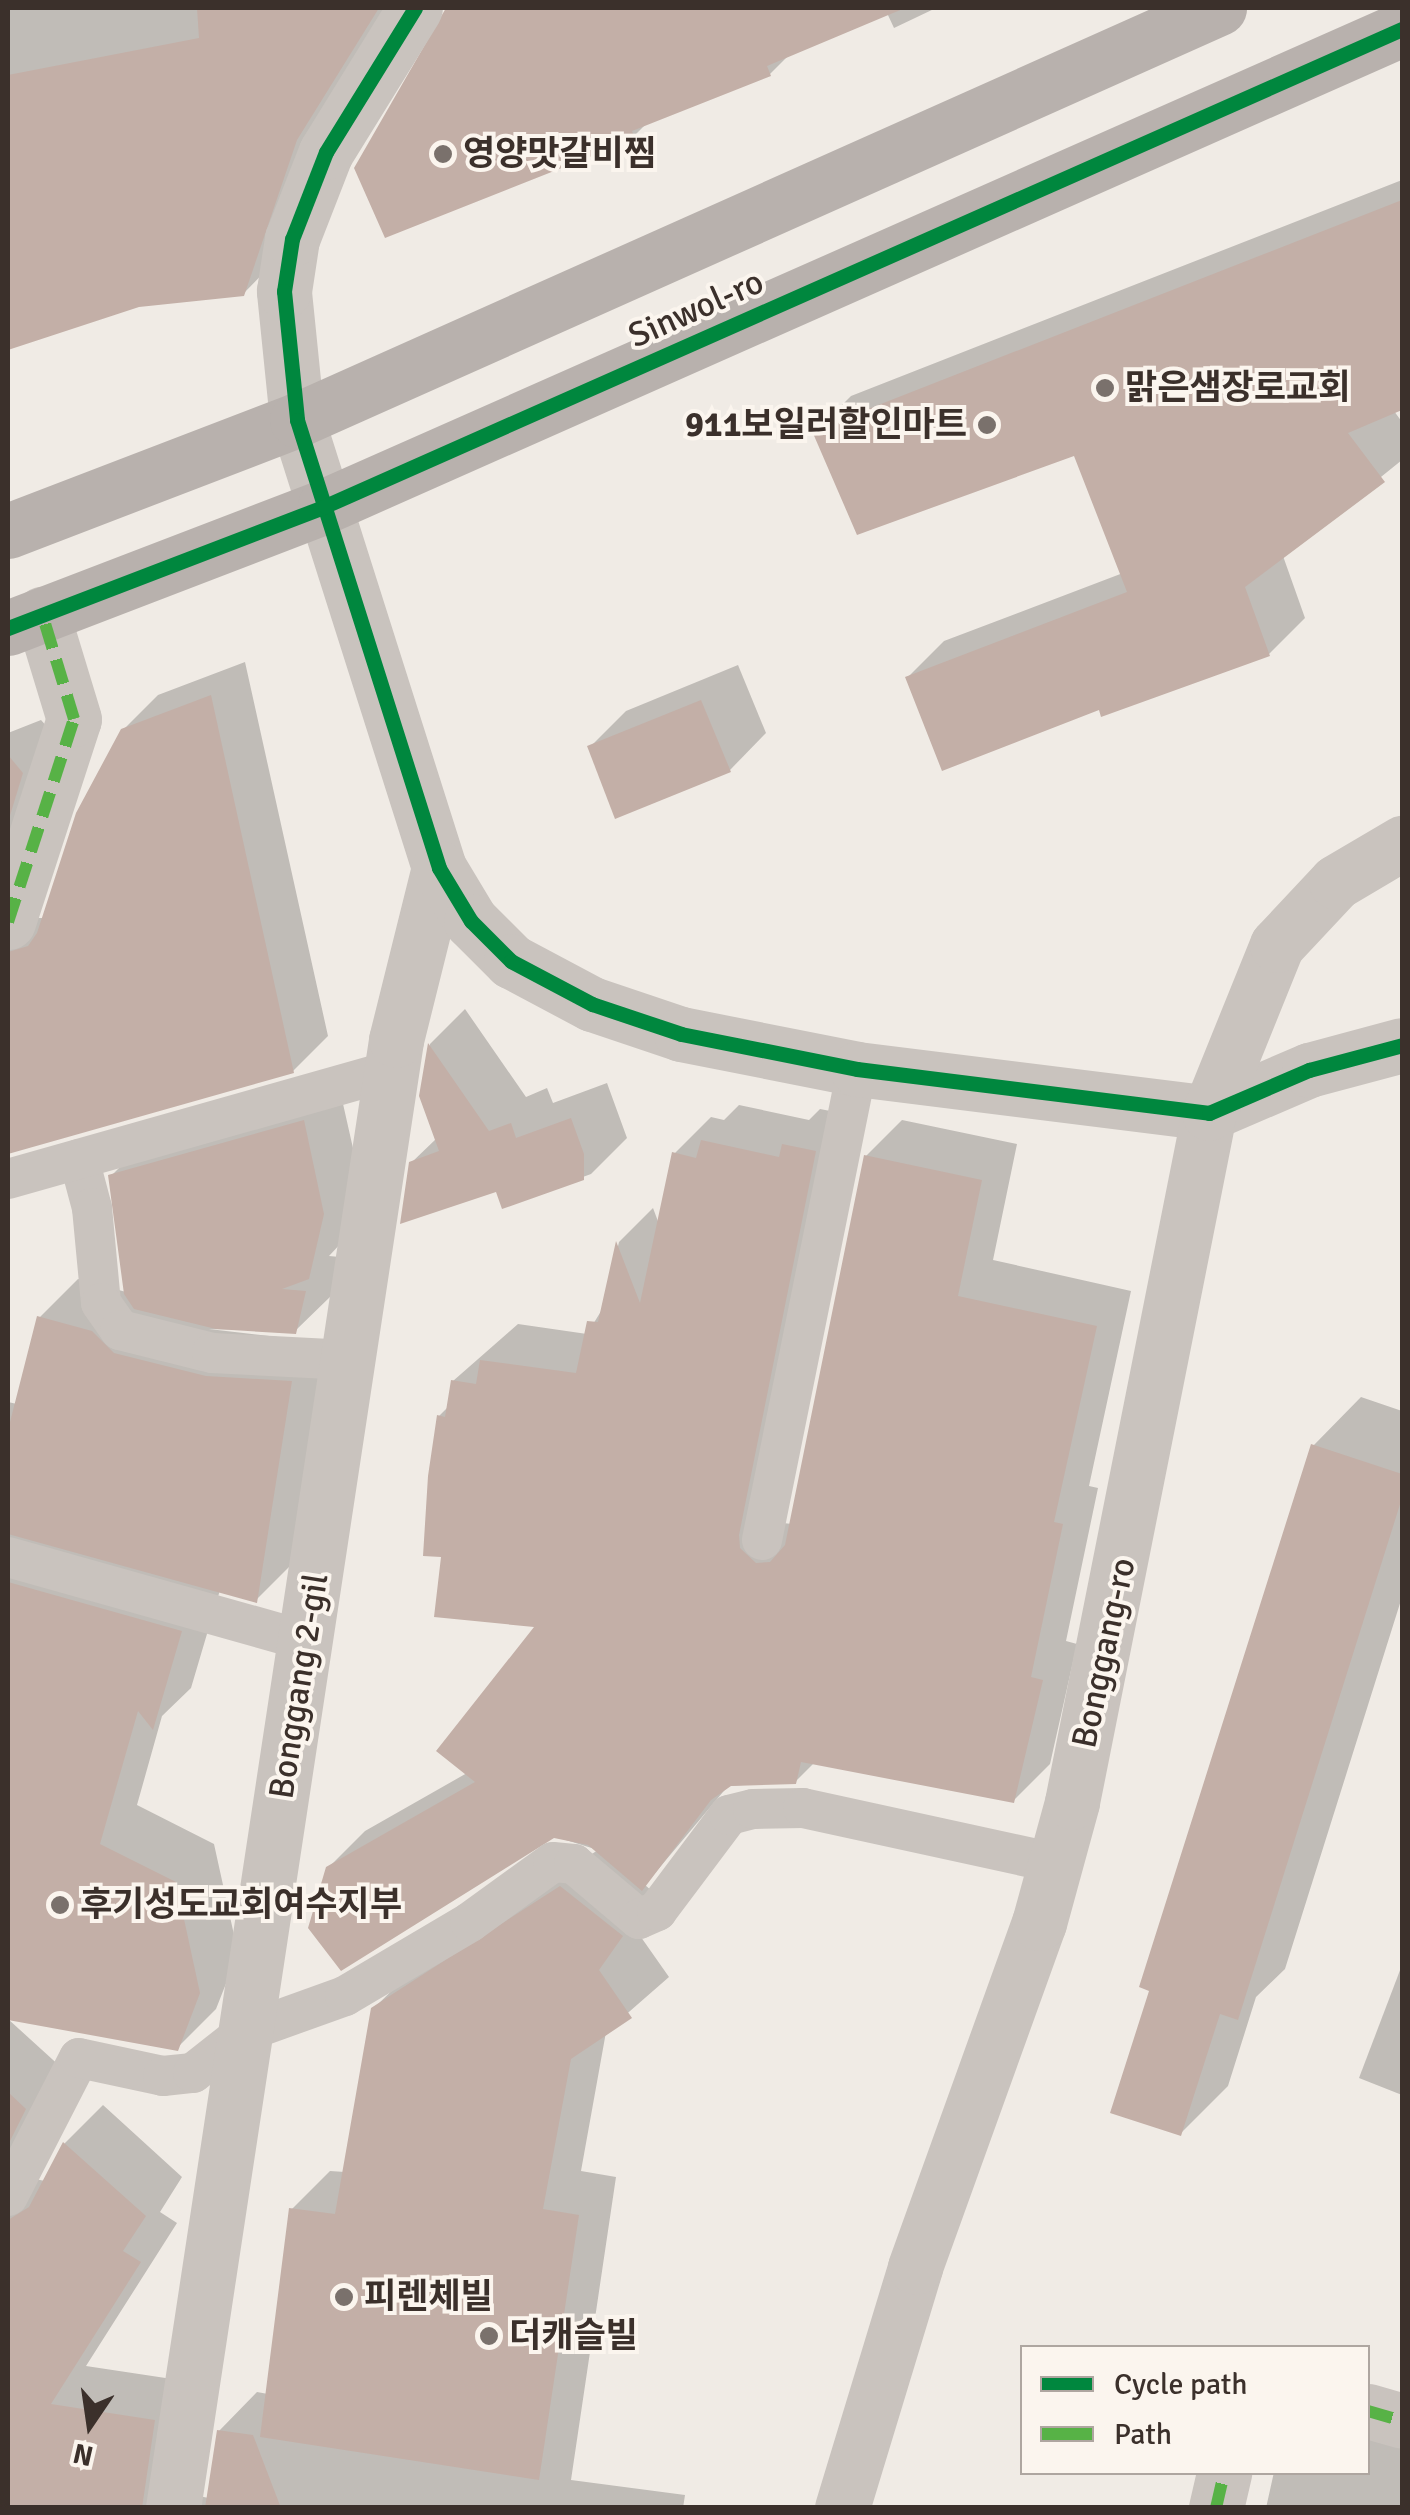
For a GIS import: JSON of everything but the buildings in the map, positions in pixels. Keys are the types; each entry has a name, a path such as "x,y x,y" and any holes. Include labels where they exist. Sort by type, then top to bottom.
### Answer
{"main road":[{"name":"Sinwol-ro","path":"8,530 297,420 1219,8"},
{"name":"Sinwol-ro","path":"25,621 325,506 1402,30"}],"street":[{"path":"414,8 326,152 292,239 284,290 297,420 439,868 471,921 511,961 550,984 681,1034 858,1069 1209,1112 1308,1070 1402,1045"},
{"path":"8,922 74,719 25,621"},
{"name":"Bonggang-ro","path":"842,2508 915,2267 1054,1864 1156,1403 1209,1112 1277,944 1336,882 1402,843"},
{"name":"Bonggang 2-gil","path":"173,2508 392,1070 439,868"},
{"path":"1370,2412 1402,2421"},
{"path":"1216,2508 1223,2475"}],"lane":[{"path":"762,1540 858,1069"},
{"path":"8,1179 392,1070"},
{"path":"79,1158 92,1208 101,1303 120,1330 212,1353 349,1360"},
{"path":"8,1557 306,1641"},
{"path":"8,2196 80,2058 163,2076 193,2073 245,2032 345,1996 470,1922 553,1862 574,1864 633,1916 650,1917 739,1811 803,1808 1054,1864"}],"marked path":[{"path":"8,922 74,719 42,614"},
{"path":"1370,2412 1402,2421"},
{"path":"1216,2508 1223,2475"}],"cycle path":[{"path":"415,8 326,152 292,239 284,291 297,420 439,868 471,921 511,961 592,1004 681,1034 857,1069 1209,1113 1309,1070 1402,1045"},
{"path":"8,628 325,506 1402,29"}],"place":[{"name":"영양맛갈비찜","path":"443,154"},
{"name":"맑은샘장로교회","path":"1105,388"},
{"name":"911보일러할인마트","path":"987,425"},
{"name":"후기성도교회여수지부","path":"60,1905"},
{"name":"피렌체빌","path":"344,2297"},
{"name":"더캐슬빌","path":"489,2336"}]}
